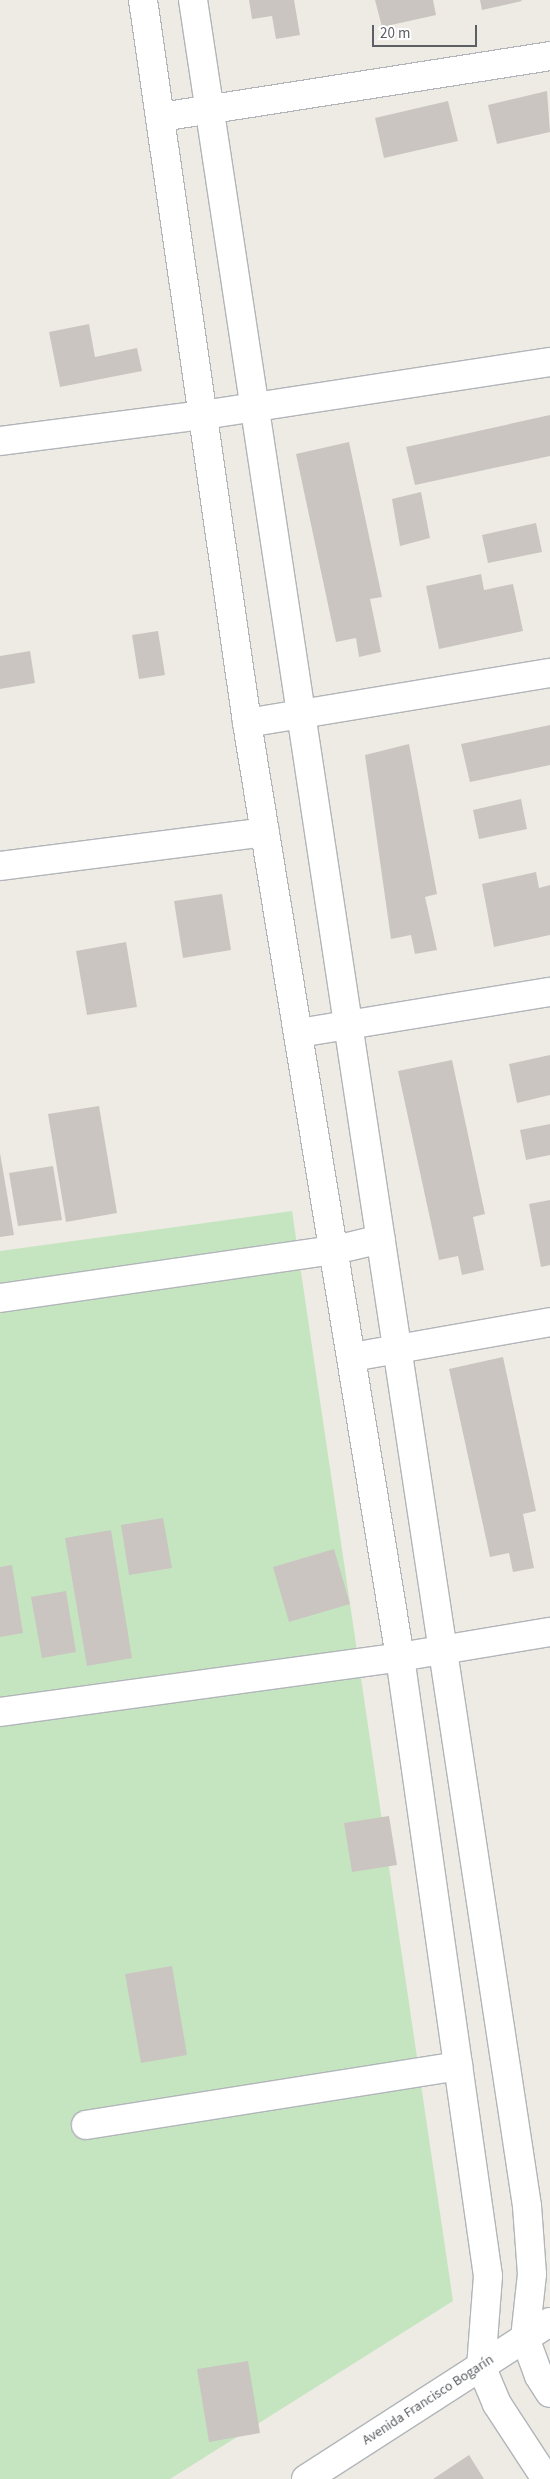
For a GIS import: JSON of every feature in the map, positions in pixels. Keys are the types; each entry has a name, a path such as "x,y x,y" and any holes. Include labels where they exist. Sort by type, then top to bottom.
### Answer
{"street":[{"path":"143,0 247,723 335,1250 400,1657 488,2276 482,2366 496,2404 547,2478"},
{"path":"193,0 527,2206 532,2274 524,2338 539,2376 550,2393"},
{"path":"161,117 550,56"},
{"path":"0,441 203,415 550,362"},
{"path":"247,723 550,673"},
{"path":"0,866 265,832"},
{"path":"299,1033 550,992"},
{"path":"0,1298 335,1250 381,1239"},
{"path":"352,1357 550,1322"},
{"path":"0,1712 400,1657 550,1632"},
{"path":"86,2125 458,2066"},
{"name":"Avenida Francisco Bogarín","path":"306,2479 550,2322"}],"green space":[{"path":"292,1211 453,2301 170,2479 0,2479 0,1251"}],"building":[{"path":"249,0 294,0 300,35 276,39 272,16 252,19"},
{"path":"375,0 433,0 436,15 382,27"},
{"path":"480,0 521,0 522,1 482,10"},
{"path":"547,91 550,132 497,144 488,105"},
{"path":"448,101 458,141 384,158 375,118"},
{"path":"89,324 95,357 137,348 142,371 60,387 49,332"},
{"path":"550,415 550,456 415,485 406,447"},
{"path":"349,442 382,597 370,599 381,652 359,657 356,638 336,642 296,454"},
{"path":"421,492 430,538 400,546 392,499"},
{"path":"536,523 542,552 488,563 482,535"},
{"path":"481,574 484,590 513,584 523,631 439,649 426,586"},
{"path":"158,631 165,675 139,679 132,635"},
{"path":"30,651 35,683 0,689 0,656"},
{"path":"550,725 550,765 470,782 461,744"},
{"path":"409,744 437,894 425,897 437,950 415,954 411,935 391,939 365,755"},
{"path":"521,799 527,829 479,839 473,810"},
{"path":"536,872 539,888 550,885 550,935 494,947 482,884"},
{"path":"222,894 231,950 183,958 174,901"},
{"path":"126,942 137,1007 87,1015 76,951"},
{"path":"550,1055 550,1095 517,1103 509,1064"},
{"path":"452,1060 485,1214 473,1217 484,1270 462,1275 458,1256 439,1260 398,1071"},
{"path":"99,1106 117,1213 66,1222 48,1114"},
{"path":"550,1124 550,1155 526,1160 520,1130"},
{"path":"0,1153 14,1235 0,1237"},
{"path":"53,1166 62,1220 18,1226 9,1173"},
{"path":"550,1200 550,1265 541,1267 529,1204"},
{"path":"503,1357 536,1511 523,1514 534,1568 513,1572 509,1553 490,1557 449,1369"},
{"path":"163,1518 172,1568 129,1575 121,1525"},
{"path":"111,1530 132,1658 87,1666 65,1538"},
{"path":"334,1549 350,1604 289,1622 273,1567"},
{"path":"12,1565 23,1633 0,1637 0,1567"},
{"path":"66,1591 76,1652 42,1658 31,1597"},
{"path":"389,1816 397,1865 352,1872 344,1823"},
{"path":"172,1966 187,2055 141,2063 125,1974"},
{"path":"248,2361 260,2433 209,2442 197,2369"},
{"path":"469,2455 484,2479 433,2479"}]}
